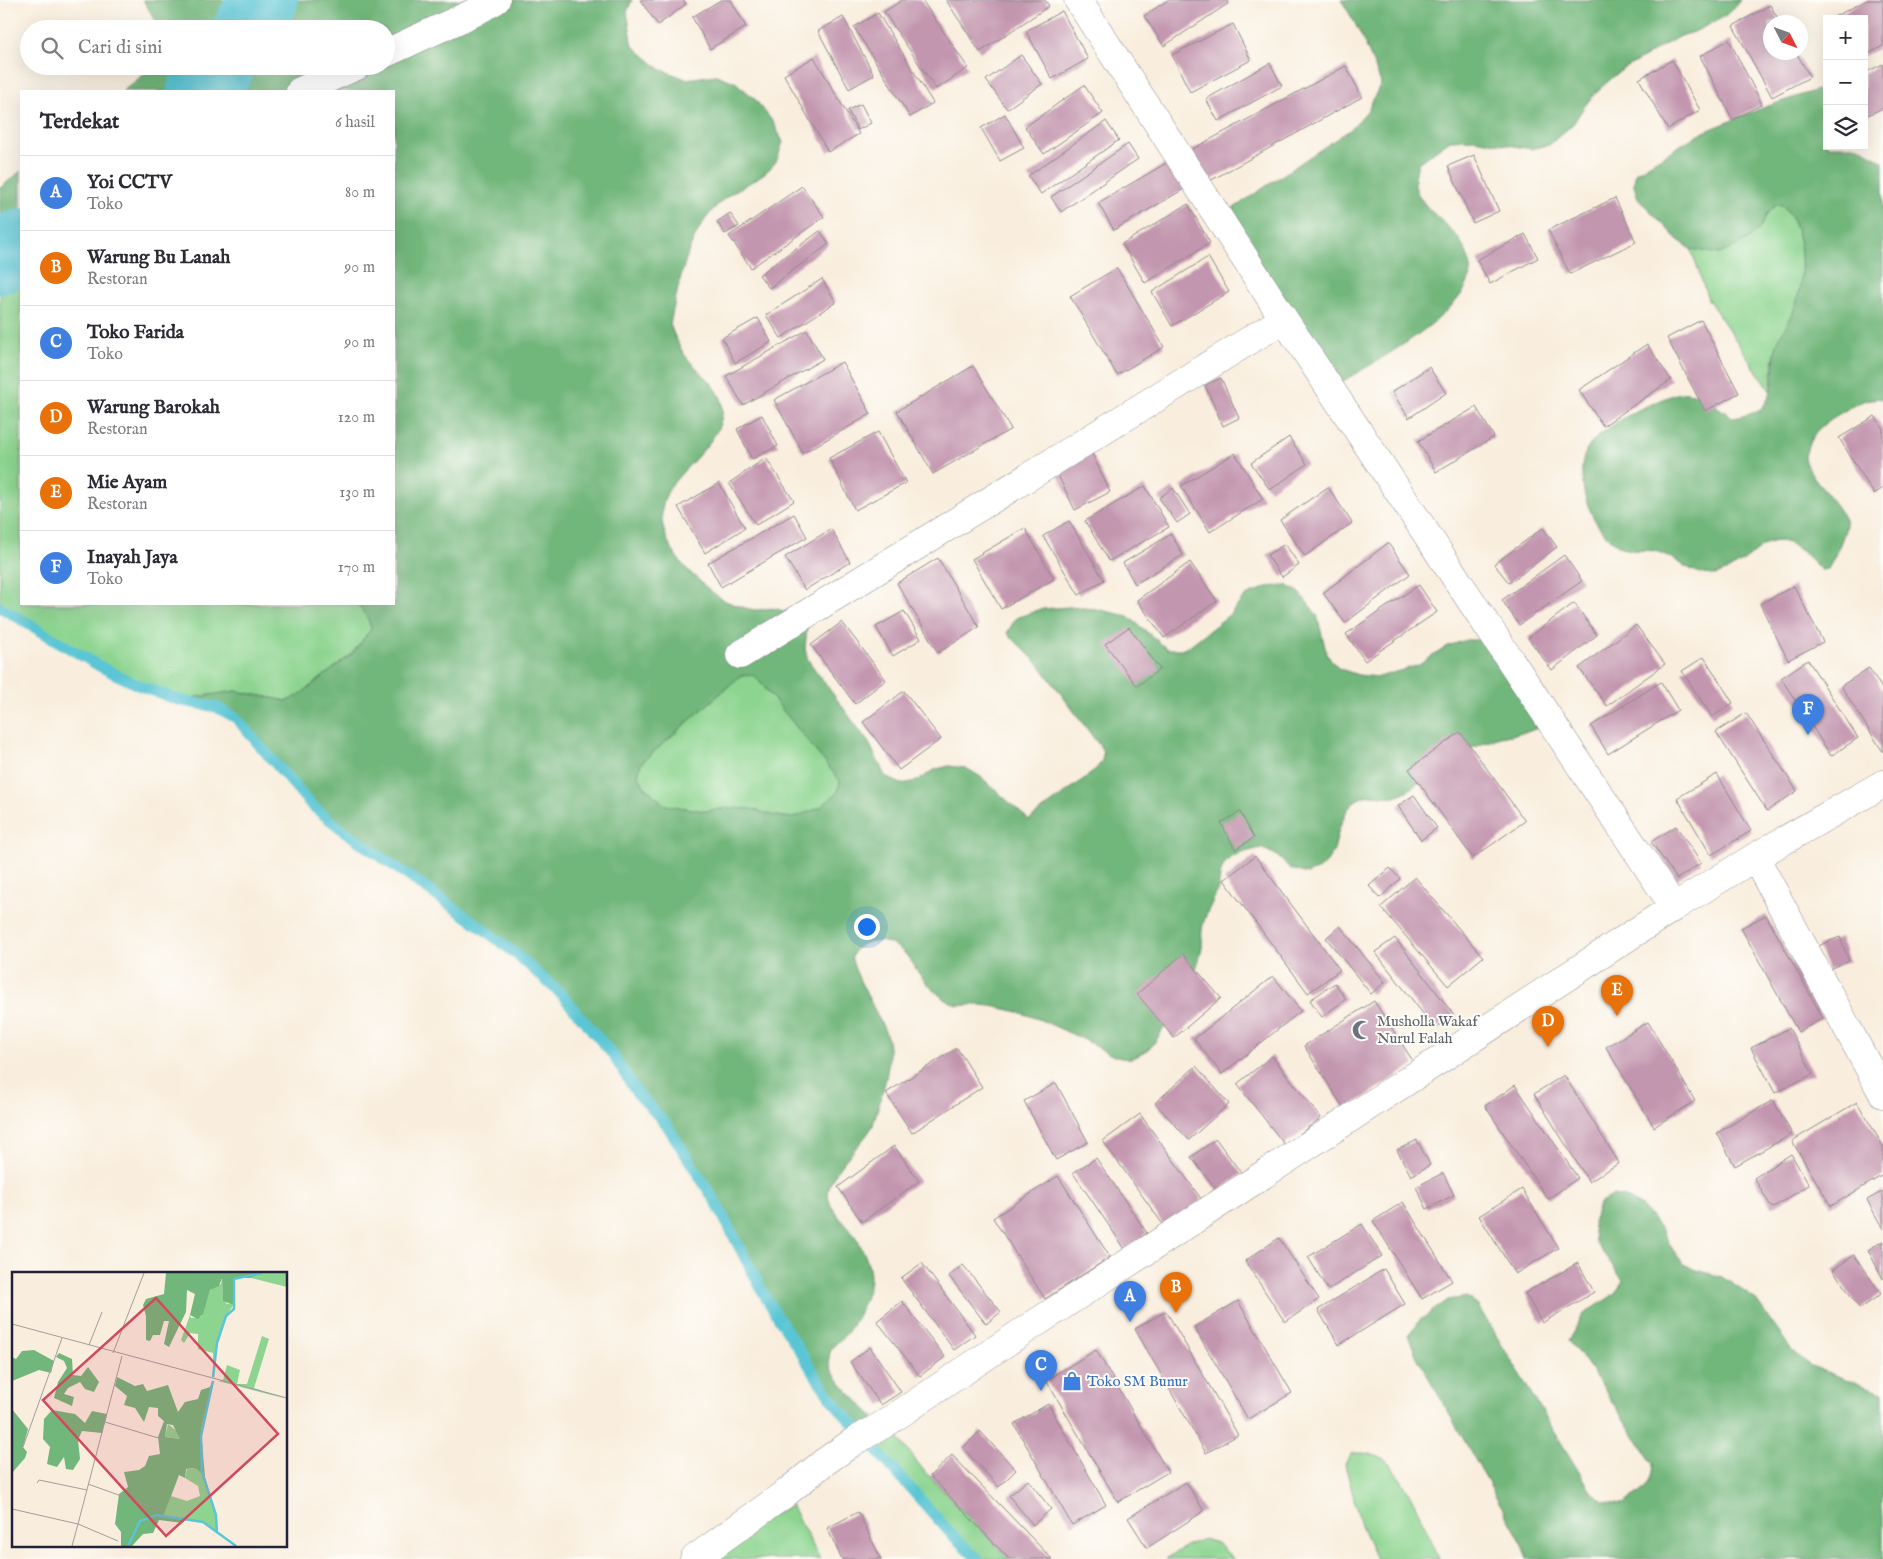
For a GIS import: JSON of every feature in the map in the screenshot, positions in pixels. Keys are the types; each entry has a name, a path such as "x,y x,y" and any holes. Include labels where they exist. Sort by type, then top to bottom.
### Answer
{"street":[{"path":"395,49 473,13 496,0"},
{"path":"1078,0 1284,319 1674,907"},
{"path":"302,90 336,75"},
{"path":"740,655 1284,319"},
{"path":"694,1559 853,1442 878,1428 1674,907 1755,857 1883,784"},
{"path":"1755,857 1883,1094"}],"green space":[{"path":"143,0 632,0 627,12 633,46 660,69 686,79 716,75 735,82 754,98 773,122 783,142 777,159 769,170 730,194 711,211 701,225 687,257 677,290 670,324 684,354 719,394 722,412 720,424 714,436 670,488 662,510 662,522 669,544 675,555 691,573 716,595 727,602 755,610 778,609 807,626 805,649 808,660 869,743 885,776 901,784 917,781 936,769 949,766 966,768 981,777 1029,820 1093,772 1100,764 1103,756 1102,749 1040,666 1007,633 1016,618 1041,609 1070,607 1096,609 1128,616 1167,649 1185,649 1229,615 1246,596 1267,587 1286,585 1299,592 1317,615 1327,655 1338,668 1358,675 1379,677 1419,665 1448,646 1466,640 1484,640 1551,723 1527,732 1500,737 1451,756 1431,774 1407,791 1393,797 1374,795 1356,800 1347,810 1339,829 1334,850 1327,862 1319,869 1307,874 1291,869 1276,855 1261,848 1233,856 1229,859 1222,870 1218,890 1204,920 1202,947 1193,977 1156,1040 1147,1050 1135,1057 1121,1058 1114,1056 1046,1022 1024,1014 993,1006 954,1004 936,992 920,975 906,955 890,943 877,941 864,943 855,950 852,962 887,1037 889,1055 884,1086 873,1125 837,1171 828,1190 831,1205 855,1236 868,1263 870,1273 868,1292 858,1315 850,1329 830,1352 829,1361 835,1376 874,1417 865,1436 839,1408 821,1384 766,1298 715,1201 666,1124 636,1092 613,1055 561,994 517,955 477,924 344,831 311,805 236,718 216,707 178,700 236,691 287,701 298,696 352,654 371,629 368,619 358,605 395,605 395,90 124,90 143,75 395,75 395,20 155,20","holes":["753,675 840,781 838,792 821,807 793,818 776,816 751,809 730,808 705,811 665,805 644,786 638,775 641,763 740,676"]},
{"path":"1341,0 1740,0 1722,18 1696,31 1678,37 1619,72 1596,92 1573,124 1549,145 1531,149 1474,139 1450,140 1418,163 1415,177 1417,193 1425,205 1459,239 1468,256 1470,275 1463,291 1432,324 1388,354 1330,389 1219,218 1351,129 1368,110 1381,83 1353,19"},
{"path":"1820,89 1823,92 1823,150 1865,150 1883,162 1883,399 1864,401 1834,417 1817,431 1810,441 1805,457 1807,465 1842,515 1846,524 1839,547 1828,569 1821,570 1794,546 1778,541 1770,542 1761,547 1735,567 1713,575 1698,572 1658,552 1632,550 1614,542 1602,531 1592,515 1584,492 1582,470 1585,453 1595,439 1603,432 1627,416 1670,396 1679,393 1694,394 1712,403 1734,418 1759,410 1768,398 1771,391 1777,343 1794,310 1800,285 1801,255 1799,240 1796,226 1790,214 1782,205 1776,205 1768,212 1759,229 1749,239 1720,254 1691,249 1677,239 1638,198 1634,186 1635,173 1699,134 1762,108"},
{"path":"20,172 20,243 0,259 0,188"},
{"path":"1776,205 1782,205 1790,214 1795,226 1799,239 1801,269 1795,308 1775,351 1771,392 1708,299 1691,249 1720,254 1749,238 1759,229 1768,212"},
{"path":"20,243 20,605 358,605 369,619 371,629 352,654 298,696 287,701 236,691 178,700 138,685 101,667 0,607 0,260"},
{"path":"753,675 841,781 838,792 821,807 793,818 776,816 751,809 730,808 705,811 665,805 644,786 638,775 641,763 740,676"},
{"path":"1612,1195 1625,1197 1642,1207 1662,1230 1683,1263 1693,1269 1722,1277 1755,1299 1791,1349 1809,1365 1883,1392 1883,1559 1527,1559 1520,1539 1417,1357 1408,1335 1419,1321 1448,1300 1467,1297 1478,1306 1590,1490 1603,1501 1623,1504 1635,1496 1648,1484 1653,1464 1586,1362 1568,1341 1583,1315 1616,1293 1623,1280 1595,1242 1593,1222 1599,1204"},
{"path":"886,1423 925,1472 1009,1559 978,1559 952,1535 865,1436"},
{"path":"1352,1453 1379,1456 1388,1463 1406,1487 1439,1559 1376,1559 1361,1526 1345,1464"},
{"path":"791,1505 820,1559 682,1559"},
{"path":"1204,1539 1217,1543 1234,1559 1166,1559 1187,1545"}],"building":[{"path":"640,0 683,0 686,4 658,25"},
{"path":"721,0 731,0 746,27 710,49 692,17"},
{"path":"902,0 922,0 968,68 936,89 884,12"},
{"path":"946,0 1045,0 1049,6 980,52"},
{"path":"1168,0 1227,0 1229,3 1164,46 1144,16"},
{"path":"1867,0 1883,0 1883,46 1868,54 1868,15 1838,15"},
{"path":"1770,5 1776,15 1763,15 1763,60 1800,60 1810,77 1772,97 1733,26"},
{"path":"1062,11 1088,59 1052,79 1026,31"},
{"path":"878,13 933,103 910,117 854,27"},
{"path":"843,17 874,75 849,89 818,31"},
{"path":"1233,24 1251,60 1190,92 1172,55"},
{"path":"1729,40 1762,104 1733,120 1700,56"},
{"path":"1021,55 1042,84 1007,109 986,80"},
{"path":"814,57 859,134 828,152 784,75"},
{"path":"1672,60 1700,110 1668,129 1639,79"},
{"path":"1270,63 1282,86 1218,121 1206,99"},
{"path":"1883,64 1883,108 1868,115 1868,105 1868,71"},
{"path":"1346,66 1362,97 1206,183 1189,151"},
{"path":"1084,85 1103,113 1044,154 1025,127"},
{"path":"861,104 871,123 858,130 848,110"},
{"path":"1005,114 1024,148 1000,161 981,128"},
{"path":"1106,121 1119,140 1041,194 1028,176"},
{"path":"1128,144 1138,159 1061,212 1051,197"},
{"path":"1474,155 1499,211 1473,223 1448,166"},
{"path":"1168,162 1184,189 1114,230 1098,203"},
{"path":"802,186 824,217 751,268 729,236"},
{"path":"1615,198 1636,242 1570,274 1548,230"},
{"path":"1188,204 1210,243 1145,283 1122,244"},
{"path":"730,213 739,226 725,234 717,222"},
{"path":"820,231 829,244 769,288 759,275"},
{"path":"1525,234 1538,258 1490,284 1477,260"},
{"path":"1208,257 1229,292 1172,326 1152,292"},
{"path":"1117,268 1164,347 1117,375 1070,296"},
{"path":"822,279 836,302 781,338 766,315"},
{"path":"758,318 771,342 735,363 722,338"},
{"path":"1701,320 1739,393 1705,411 1667,338"},
{"path":"807,330 823,359 743,405 726,376"},
{"path":"1647,344 1671,380 1603,426 1579,390"},
{"path":"842,362 871,414 803,453 774,400"},
{"path":"973,366 1011,429 933,474 897,411"},
{"path":"1429,367 1446,393 1409,418 1392,392"},
{"path":"1221,378 1239,418 1223,426 1205,385"},
{"path":"1476,407 1494,437 1436,472 1418,441"},
{"path":"762,415 778,446 752,459 737,429"},
{"path":"1875,416 1883,429 1883,488 1874,494 1839,438"},
{"path":"878,432 906,483 855,510 829,458"},
{"path":"1289,437 1307,464 1270,490 1251,463"},
{"path":"1088,445 1110,492 1075,510 1052,463"},
{"path":"1235,453 1263,499 1210,532 1181,486"},
{"path":"766,458 794,501 756,525 729,483"},
{"path":"719,483 745,528 705,553 678,507"},
{"path":"1145,486 1169,527 1109,561 1085,521"},
{"path":"1328,487 1352,523 1305,556 1280,520"},
{"path":"1173,488 1190,514 1177,523 1159,498"},
{"path":"794,514 807,537 721,587 708,563"},
{"path":"1069,521 1104,580 1079,595 1043,536"},
{"path":"1025,528 1054,579 1001,609 972,559"},
{"path":"1543,528 1557,547 1509,583 1494,564"},
{"path":"831,529 850,562 805,590 785,557"},
{"path":"1171,534 1183,555 1135,584 1123,563"},
{"path":"1388,543 1410,574 1345,623 1323,593"},
{"path":"1285,544 1299,565 1282,577 1267,555"},
{"path":"1564,555 1582,581 1519,625 1502,600"},
{"path":"938,558 979,627 938,653 897,583"},
{"path":"1190,562 1217,601 1164,638 1137,600"},
{"path":"1419,585 1437,612 1365,661 1346,634"},
{"path":"1794,586 1823,642 1788,660 1760,604"},
{"path":"1574,603 1597,635 1552,670 1528,638"},
{"path":"904,611 921,639 893,656 876,627"},
{"path":"842,622 886,680 855,704 811,645"},
{"path":"1636,625 1665,664 1607,706 1579,668"},
{"path":"1129,627 1160,669 1137,686 1105,644"},
{"path":"1704,657 1733,703 1712,717 1682,671"},
{"path":"1808,660 1858,738 1831,756 1781,678"},
{"path":"1869,668 1883,690 1883,752 1841,686"},
{"path":"1661,682 1678,710 1608,754 1591,726"},
{"path":"904,691 941,739 899,770 863,722"},
{"path":"1746,713 1797,791 1767,811 1716,732"},
{"path":"1460,732 1525,821 1473,858 1409,769"},
{"path":"1717,774 1751,831 1711,855 1677,798"},
{"path":"1414,795 1437,828 1421,840 1398,806"},
{"path":"1240,812 1254,838 1235,849 1221,823"},
{"path":"1676,826 1701,863 1677,879 1651,842"},
{"path":"1255,856 1340,970 1308,993 1224,880"},
{"path":"1390,868 1400,879 1380,898 1369,886"},
{"path":"1415,877 1483,957 1448,986 1381,907"},
{"path":"1766,915 1823,1018 1798,1032 1741,928"},
{"path":"1340,926 1385,982 1371,994 1326,938"},
{"path":"1840,937 1849,961 1828,970 1818,946"},
{"path":"1395,938 1454,1015 1435,1029 1375,952"},
{"path":"1183,954 1221,998 1174,1038 1137,994"},
{"path":"1273,976 1301,1011 1222,1074 1194,1039"},
{"path":"1335,983 1346,999 1322,1017 1310,1000"},
{"path":"1374,1001 1415,1064 1345,1110 1304,1046"},
{"path":"1648,1022 1695,1101 1654,1127 1606,1047"},
{"path":"1789,1028 1813,1074 1775,1093 1751,1048"},
{"path":"957,1048 982,1087 912,1133 886,1093"},
{"path":"1272,1056 1321,1118 1285,1145 1237,1084"},
{"path":"1196,1066 1229,1104 1189,1140 1155,1103"},
{"path":"1564,1075 1619,1163 1589,1182 1534,1094"},
{"path":"1056,1083 1088,1142 1056,1160 1024,1101"},
{"path":"1515,1085 1578,1178 1548,1199 1485,1106"},
{"path":"1773,1100 1792,1134 1735,1166 1717,1133"},
{"path":"1857,1102 1883,1146 1883,1175 1831,1206 1792,1141"},
{"path":"1140,1114 1202,1200 1164,1226 1103,1141"},
{"path":"1216,1139 1242,1174 1218,1192 1191,1157"},
{"path":"1417,1140 1430,1165 1411,1176 1397,1150"},
{"path":"894,1146 919,1181 862,1222 838,1187"},
{"path":"1791,1154 1809,1185 1772,1208 1754,1178"},
{"path":"1096,1158 1147,1233 1125,1249 1073,1173"},
{"path":"1443,1173 1454,1195 1427,1209 1416,1187"},
{"path":"1058,1176 1110,1257 1045,1299 993,1218"},
{"path":"1522,1189 1558,1248 1515,1274 1479,1216"},
{"path":"1883,1191 1883,1229 1867,1200"},
{"path":"1403,1202 1452,1281 1422,1299 1373,1221"},
{"path":"1362,1224 1382,1256 1328,1290 1308,1257"},
{"path":"1279,1238 1319,1299 1285,1322 1245,1261"},
{"path":"1883,1241 1883,1279 1868,1250"},
{"path":"1854,1255 1881,1294 1860,1309 1833,1270"},
{"path":"922,1263 975,1335 954,1350 901,1278"},
{"path":"1578,1263 1594,1292 1542,1323 1525,1293"},
{"path":"963,1265 1001,1312 986,1324 949,1276"},
{"path":"1384,1269 1405,1304 1339,1345 1318,1310"},
{"path":"902,1301 945,1357 920,1376 877,1321"},
{"path":"1238,1301 1292,1393 1248,1419 1194,1327"},
{"path":"1166,1311 1238,1435 1206,1453 1135,1329"},
{"path":"870,1347 901,1392 881,1405 850,1362"},
{"path":"1096,1350 1168,1472 1118,1502 1046,1380"},
{"path":"1048,1404 1106,1505 1072,1525 1014,1424"},
{"path":"980,1431 1016,1470 999,1487 963,1448"},
{"path":"952,1455 1052,1559 1009,1559 930,1476"},
{"path":"1028,1480 1051,1509 1033,1525 1009,1496"},
{"path":"1186,1482 1204,1511 1147,1548 1128,1518"},
{"path":"858,1512 881,1559 842,1559 827,1528"}],"waterway":[{"path":"252,20 264,0"},
{"path":"202,90 214,75"},
{"path":"0,260 20,243"},
{"path":"0,607 101,667 138,685 178,700 216,707 236,718 311,805 344,831 477,924 517,955 561,994 613,1055 636,1092 666,1124 715,1201 766,1298 821,1384 839,1408 952,1535 978,1559"}],"place":[{"name":"Inayah Jaya","path":"1808,735"},
{"name":"Mie Ayam","path":"1617,1016"},
{"name":"Musholla Wakaf Nurul Falah","path":"1362,1030"},
{"name":"Warung Barokah","path":"1548,1047"},
{"name":"Warung Bu Lanah","path":"1176,1313"},
{"name":"Yoi CCTV","path":"1130,1322"},
{"name":"Toko SM Bunur","path":"1072,1381"},
{"name":"Toko Farida","path":"1041,1391"}]}
